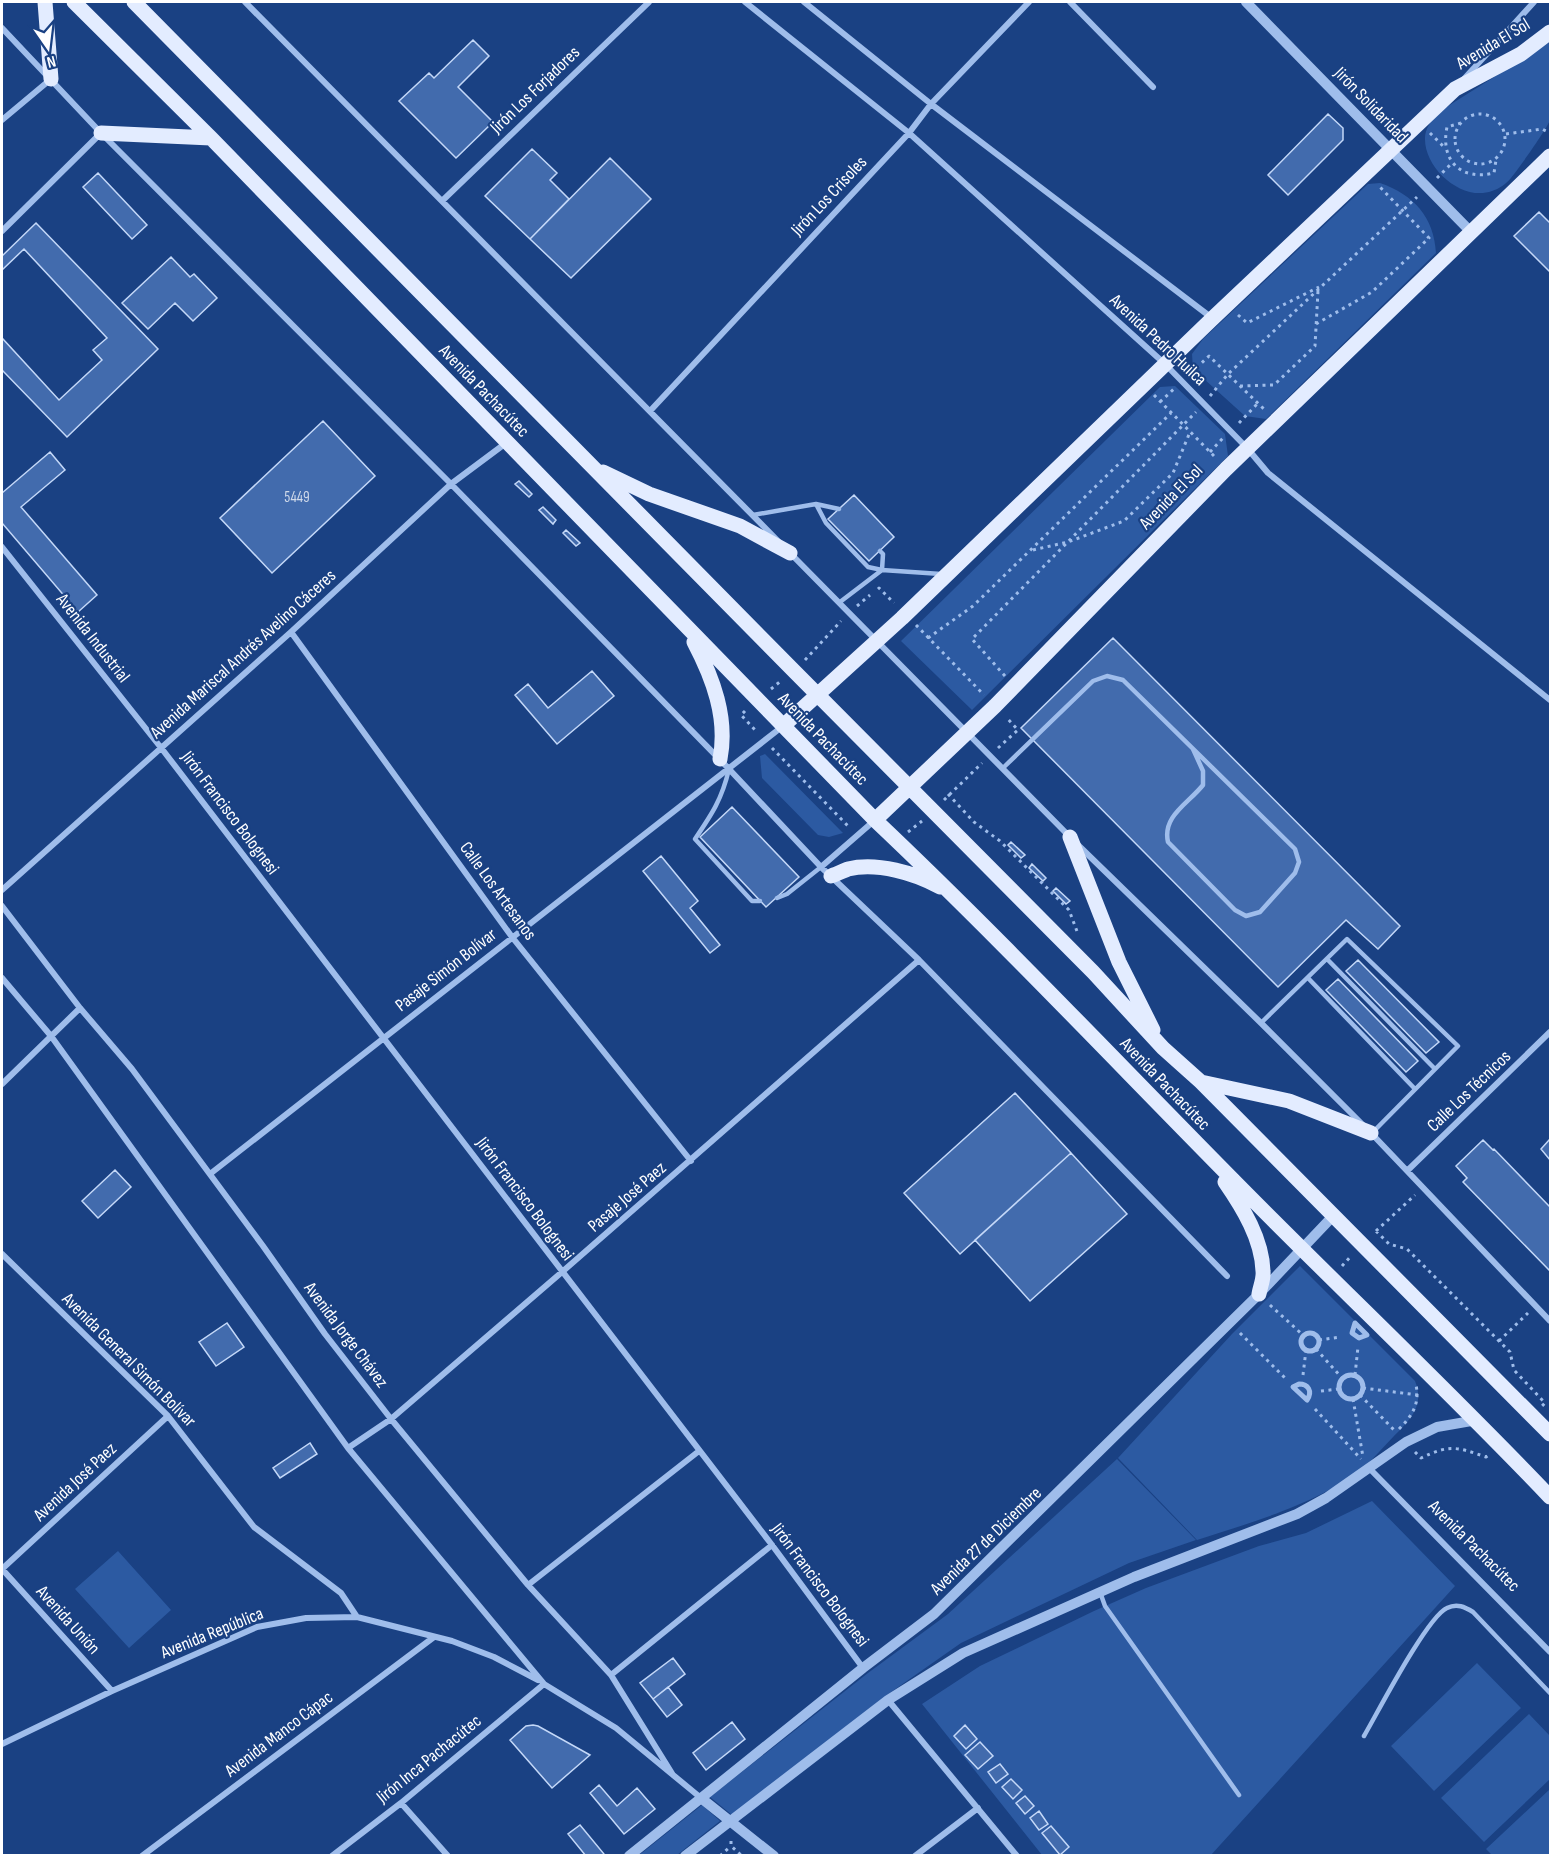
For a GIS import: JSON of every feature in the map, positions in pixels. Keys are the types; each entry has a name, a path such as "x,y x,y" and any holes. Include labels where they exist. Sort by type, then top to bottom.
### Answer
{"main road":[{"path":"45,2 51,79"},
{"name":"Avenida Pachacútec","path":"74,2 211,138 875,820 955,896 1301,1249 1477,1420 1551,1497"},
{"name":"Avenida Pachacútec","path":"134,2 1093,972 1163,1048 1201,1082 1551,1434"},
{"name":"Avenida El Sol","path":"783,726 877,641 1226,305 1455,89 1521,54 1551,32"},
{"path":"101,133 211,138"},
{"name":"Avenida El Sol","path":"875,820 995,706 1226,468 1551,156"},
{"path":"590,465 649,494 740,526 790,553"},
{"path":"687,629 709,672 718,701 725,764"},
{"path":"1070,837 1119,962 1163,1048"},
{"path":"826,872 877,868 918,877 955,896"},
{"path":"1201,1082 1289,1101 1371,1134"},
{"path":"1207,1154 1237,1200 1260,1251 1264,1274 1259,1294"}],"street":[{"path":"245,2 651,410 1070,837 1408,1170 1551,1321"},
{"name":"Jirón Los Forjadores","path":"442,201 649,2"},
{"name":"Avenida Pedro Huilca","path":"745,2 909,133 1165,364 1248,448 1268,473 1551,700"},
{"path":"804,2 931,104 1212,319"},
{"name":"Jirón Los Crisoles","path":"651,410 909,133 931,104 1029,2"},
{"path":"1070,2 1153,87"},
{"name":"Jirón Solidaridad","path":"1246,2 1471,232"},
{"name":"Avenida El Sol","path":"1455,89 1534,2"},
{"path":"2,28 101,133 451,484 725,764 826,872 919,960 1227,1276"},
{"path":"2,120 51,79"},
{"path":"2,231 101,133"},
{"name":"Avenida Mariscal Andrés Avelino Cáceres","path":"2,890 291,632 451,484 507,442"},
{"name":"Avenida Industrial","path":"2,547 162,748"},
{"name":"Calle Los Artesanos","path":"291,632 512,937 691,1161"},
{"name":"Avenida El Sol","path":"725,764 765,741 783,726"},
{"name":"Jirón Francisco Bolognesi","path":"162,748 772,1545 863,1668"},
{"name":"Pasaje Simón Bolívar","path":"210,1174 512,937 725,764"},
{"name":"Avenida El Sol","path":"826,872 875,820"},
{"name":"Avenida Jorge Chávez","path":"2,906 80,1008 132,1069 325,1334 391,1419 528,1585 611,1675 673,1775"},
{"name":"Pasaje José Paez","path":"348,1448 391,1419 691,1161 919,960"},
{"name":"Avenida Jorge Chávez","path":"2,978 51,1036 348,1448 544,1684 616,1728 701,1798"},
{"path":"2,1084 80,1008"},
{"name":"Calle Los Técnicos","path":"1408,1170 1551,1032"},
{"name":"Avenida 27 de Diciembre","path":"629,1856 863,1668 934,1614 1259,1294 1334,1215"},
{"name":"Avenida General Simón Bolívar","path":"2,1254 168,1416 254,1527 341,1593 357,1617"},
{"path":"1311,1333 1317,1336 1319,1341 1316,1349 1311,1351 1306,1350 1301,1344 1304,1336 1311,1333"},
{"path":"1355,1375 1361,1380 1363,1388 1360,1395 1346,1398 1339,1389 1342,1378 1355,1375"},
{"path":"1302,1384 1308,1386 1310,1392 1307,1400 1293,1387 1302,1384"},
{"name":"Avenida José Paez","path":"2,1569 168,1416"},
{"path":"685,1856 888,1700 963,1653 1100,1592 1296,1514 1326,1498 1367,1465 1406,1442 1437,1427 1477,1420"},
{"path":"528,1585 699,1451"},
{"name":"Avenida Pachacútec","path":"1367,1465 1551,1652"},
{"path":"611,1675 772,1545"},
{"name":"Avenida Unión","path":"2,1569 112,1691"},
{"name":"Avenida República","path":"2,1744 112,1691 257,1628 306,1618 357,1617 452,1641 494,1657 544,1684"},
{"name":"Avenida Manco Cápac","path":"142,1856 434,1637"},
{"name":"Jirón Inca Pachacútec","path":"332,1856 401,1803 544,1684"},
{"path":"888,1700 1017,1856"},
{"path":"701,1798 774,1856"},
{"path":"401,1803 448,1856"},
{"path":"915,1856 978,1808"}],"lane":[{"path":"816,504 826,523 868,567 947,574"},
{"path":"753,515 816,504 839,509"},
{"path":"840,602 882,570 883,554 880,551"},
{"path":"1003,768 1093,681 1107,676 1123,680 1295,849 1299,862 1295,873 1260,912 1246,916 1235,910 1168,842 1166,832 1169,821 1203,784 1203,771 1193,750"},
{"path":"725,764 724,792 695,839 752,901 760,901"},
{"path":"711,816 717,821"},
{"path":"777,898 826,872"},
{"path":"1261,1023 1347,939 1458,1046 1371,1134"},
{"path":"1326,959 1435,1069"},
{"path":"1308,978 1415,1089"},
{"path":"1100,1592 1105,1606 1239,1795"},
{"path":"1364,1736 1419,1642 1444,1609 1453,1605 1463,1606 1473,1612 1551,1693"}],"path":[{"path":"1445,149 1444,139 1447,127 1483,114 1497,121 1505,134 1503,150 1496,158 1484,164 1468,161 1461,155 1455,139 1461,123"},
{"path":"1420,123 1445,149 1452,163 1460,170 1471,175 1483,176 1494,173 1496,158"},
{"path":"1505,134 1542,129 1551,133"},
{"path":"1316,324 1372,292 1429,238 1366,173"},
{"path":"1014,686 972,639 1184,426 1228,374 1402,211"},
{"path":"1226,305 1247,323 1323,285"},
{"path":"1240,386 1274,385 1315,346 1318,290"},
{"path":"1209,356 1276,420"},
{"path":"1143,385 1226,468"},
{"path":"928,638 973,606 1171,413"},
{"path":"1032,550 1068,542 1124,521 1173,473 1190,432"},
{"path":"858,837 741,715 794,671 849,612 879,588 1018,730 948,794 934,812 897,841"},
{"path":"948,794 974,822 1000,841 1069,910 1081,941"},
{"path":"1331,1278 1376,1231 1424,1187"},
{"path":"1376,1231 1389,1244 1407,1249 1509,1352 1514,1370 1545,1403 1532,1415"},
{"path":"1259,1294 1304,1336"},
{"path":"1499,1341 1536,1306"},
{"path":"1238,1331 1293,1387"},
{"path":"1319,1341 1357,1337 1355,1375"},
{"path":"1316,1349 1342,1378"},
{"path":"1302,1384 1306,1350"},
{"path":"1396,1432 1411,1417 1418,1395 1414,1382"},
{"path":"1363,1388 1418,1395"},
{"path":"1310,1392 1339,1389"},
{"path":"1360,1395 1421,1458 1440,1449 1460,1448 1486,1457 1500,1444"},
{"path":"1353,1398 1367,1465"},
{"path":"1307,1400 1367,1465"},
{"path":"1367,1465 1372,1454"},
{"path":"720,1856 731,1846 742,1856"}],"shaded area":[{"path":"1550,42 1550,120 1538,141 1515,173 1500,188 1480,193 1469,192 1457,187 1438,171 1426,149 1426,131 1431,122 1437,113"},
{"path":"1380,183 1403,194 1420,209 1431,229 1436,253 1266,419 1245,416 1193,369 1192,354 1203,339 1368,184"},
{"path":"1175,386 1225,434 1228,456 972,710 901,641 1160,387"},
{"path":"765,754 843,833 829,837 818,835 762,778 760,756"},
{"path":"1300,1266 1415,1381 1418,1390 1417,1405 1400,1430 1369,1463 1348,1479 1285,1510 1197,1540 1118,1458 1232,1334"},
{"path":"1117,1459 1196,1540 1129,1563 961,1643 884,1697 732,1815 710,1797 868,1673 948,1614"},
{"path":"1372,1501 1455,1586 1211,1855 1042,1855 922,1704 980,1666 1094,1611 1146,1588 1259,1546 1306,1533"},
{"path":"118,1551 171,1610 129,1648 75,1589"},
{"path":"1477,1663 1521,1708 1434,1791 1391,1746"},
{"path":"1529,1714 1550,1736 1550,1779 1484,1842 1441,1798"},
{"path":"1550,1789 1550,1855 1492,1855 1486,1849"},
{"path":"702,1805 720,1821 677,1855 638,1856"}],"building":[{"path":"473,40 489,56 458,87 493,122 456,158 399,101 429,73 434,78"},
{"path":"1328,114 1343,128 1343,140 1288,195 1268,175"},
{"path":"532,149 557,173 550,180 569,199 530,239 485,196"},
{"path":"610,158 651,199 571,278 530,239"},
{"path":"98,173 147,225 132,239 83,187"},
{"path":"1539,212 1550,223 1550,272 1514,236"},
{"path":"36,223 158,349 67,437 2,370 2,338 59,400 102,360 93,350 107,338 24,249 2,270 2,256"},
{"path":"171,257 190,277 194,274 217,298 193,321 175,303 148,329 122,303"},
{"path":"323,421 375,476 272,573 220,518"},
{"path":"50,452 65,470 21,507 97,595 78,612 2,523 2,493"},
{"path":"519,481 532,494 529,497 515,484"},
{"path":"854,495 894,537 869,561 828,519"},
{"path":"543,507 556,520 553,524 539,510"},
{"path":"566,530 580,543 576,546 563,533"},
{"path":"1113,638 1400,926 1378,949 1346,920 1278,987 1021,728"},
{"path":"592,671 614,696 557,744 515,695 528,684 548,708"},
{"path":"732,807 799,877 766,907 700,837"},
{"path":"1011,842 1025,855 1021,858 1008,845"},
{"path":"661,856 698,901 690,908 720,945 710,953 643,871"},
{"path":"1032,864 1046,878 1043,881 1029,868"},
{"path":"1056,888 1070,901 1066,904 1053,891"},
{"path":"1358,960 1439,1042 1426,1053 1346,971"},
{"path":"1338,979 1418,1061 1406,1072 1326,990"},
{"path":"1015,1093 1071,1153 960,1254 904,1193"},
{"path":"1550,1139 1550,1160 1541,1149"},
{"path":"1483,1140 1550,1207 1550,1271 1463,1182 1467,1178 1456,1166"},
{"path":"1071,1153 1127,1214 1030,1301 975,1240"},
{"path":"115,1170 131,1187 98,1218 82,1201"},
{"path":"227,1323 244,1347 216,1366 199,1342"},
{"path":"310,1443 317,1454 280,1478 273,1468"},
{"path":"673,1658 685,1674 653,1699 640,1683"},
{"path":"668,1687 682,1705 667,1717 653,1699"},
{"path":"732,1722 745,1739 706,1770 693,1753"},
{"path":"533,1725 590,1755 552,1788 510,1740 526,1726"},
{"path":"965,1725 977,1739 966,1749 954,1736"},
{"path":"980,1742 993,1756 978,1769 965,1755"},
{"path":"1000,1764 1008,1774 996,1783 988,1772"},
{"path":"1011,1779 1022,1790 1013,1799 1002,1787"},
{"path":"599,1785 617,1806 637,1788 655,1809 624,1834 590,1793"},
{"path":"1025,1796 1034,1806 1025,1814 1016,1803"},
{"path":"1039,1811 1048,1824 1039,1830 1030,1818"},
{"path":"580,1825 604,1854 603,1856 586,1856 568,1834"},
{"path":"1051,1826 1069,1847 1060,1855 1042,1833"}]}
